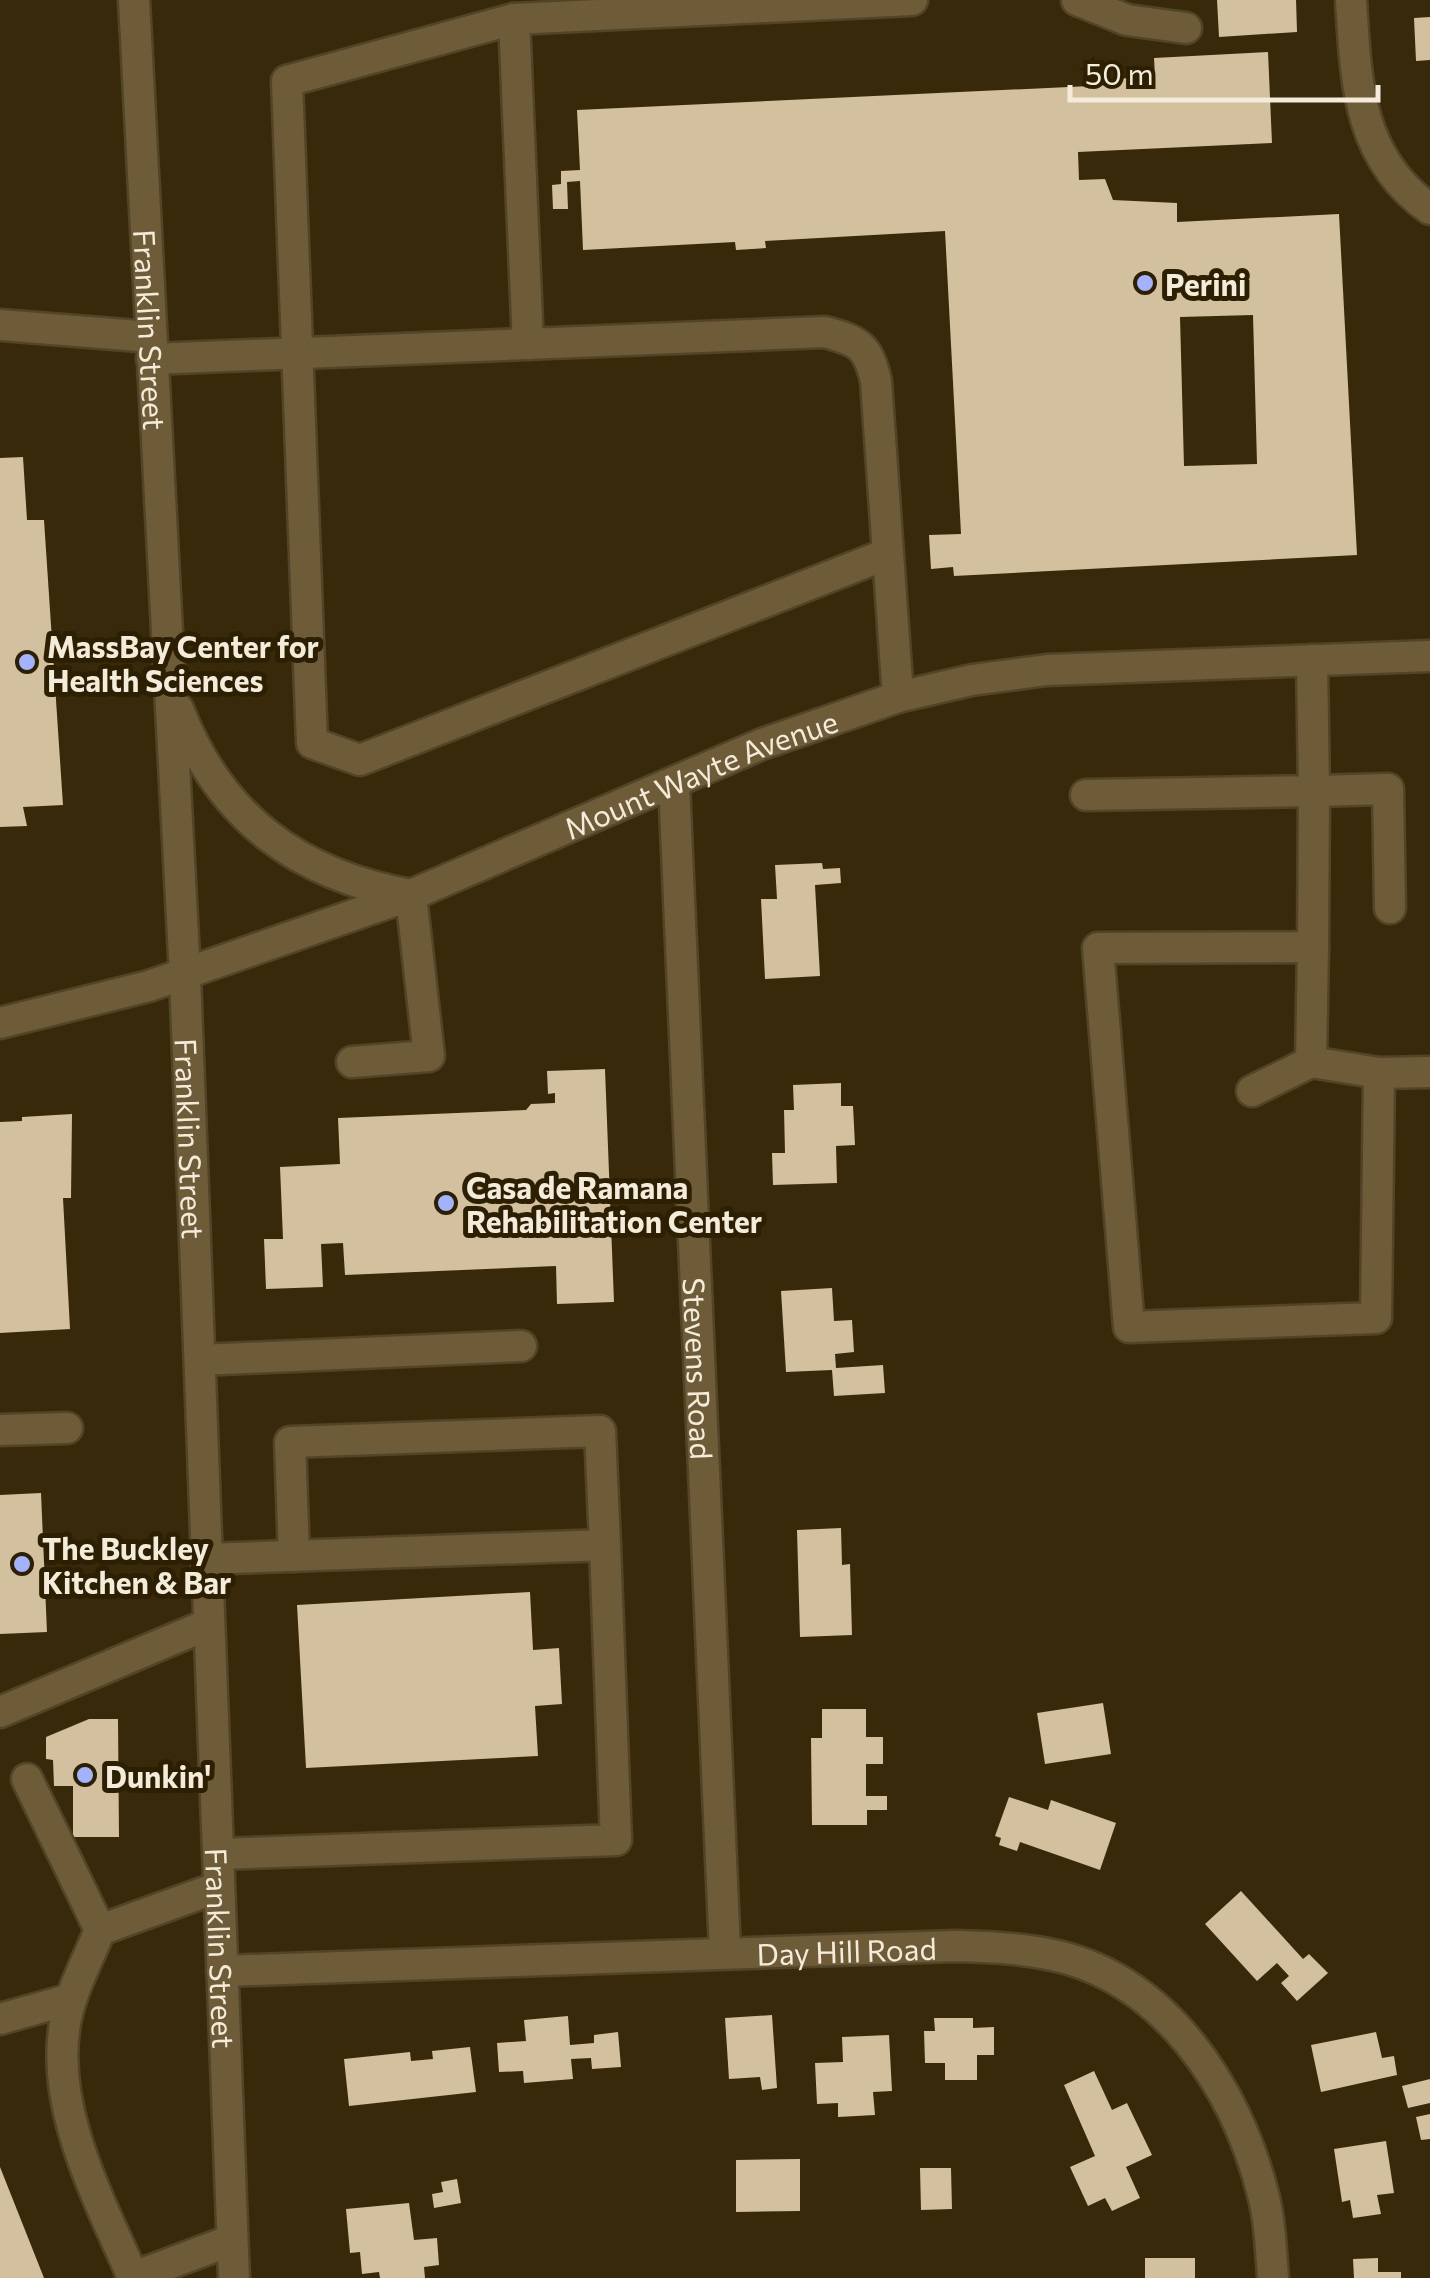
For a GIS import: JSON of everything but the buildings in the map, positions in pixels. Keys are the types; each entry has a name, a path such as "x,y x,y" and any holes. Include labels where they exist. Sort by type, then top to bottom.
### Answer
{"street":[{"name":"Franklin Street","path":"134,0 185,975 234,2278"},
{"path":"888,554 360,760 312,743 287,81 514,20 912,0"},
{"path":"1077,0 1128,20 1186,28"},
{"path":"1351,0 1356,81 1368,134 1390,171 1430,209"},
{"path":"514,20 528,344"},
{"path":"0,325 152,348 297,354 825,332 852,340 870,356 876,381 898,697"},
{"name":"Mount Wayte Avenue","path":"0,1023 185,975 410,894 762,744 898,697 972,680 1047,670 1430,656"},
{"path":"1312,660 1312,1062"},
{"path":"170,682 201,758 250,824 284,849 332,872 410,894 429,1056 352,1062"},
{"name":"Stevens Road","path":"674,784 725,1952"},
{"path":"1086,795 1388,789 1390,908"},
{"path":"1312,947 1098,948 1129,1327 1376,1318 1378,1073"},
{"path":"1252,1090 1312,1062 1378,1073 1430,1072"},
{"path":"200,1360 521,1346"},
{"path":"0,1430 67,1428"},
{"path":"218,1854 616,1840 600,1430 290,1442 294,1556"},
{"path":"207,1558 605,1545"},
{"path":"0,1712 209,1624"},
{"path":"27,1779 100,1930 72,1999 62,2050 70,2110 92,2183 132,2278 232,2240"},
{"path":"100,1930 219,1887"},
{"name":"Day Hill Road","path":"222,1971 956,1946 1051,1954 1094,1969 1132,1990 1192,2044 1217,2080 1253,2157 1264,2198 1273,2278"},
{"path":"0,2019 72,1999"}],"place":[{"name":"Perini","path":"1145,283"},
{"name":"MassBay Center for Health Sciences","path":"27,662"},
{"name":"Casa de Ramana Rehabilitation Center","path":"446,1203"},
{"name":"The Buckley Kitchen & Bar","path":"22,1564"},
{"name":"Dunkin'","path":"85,1775"}]}
